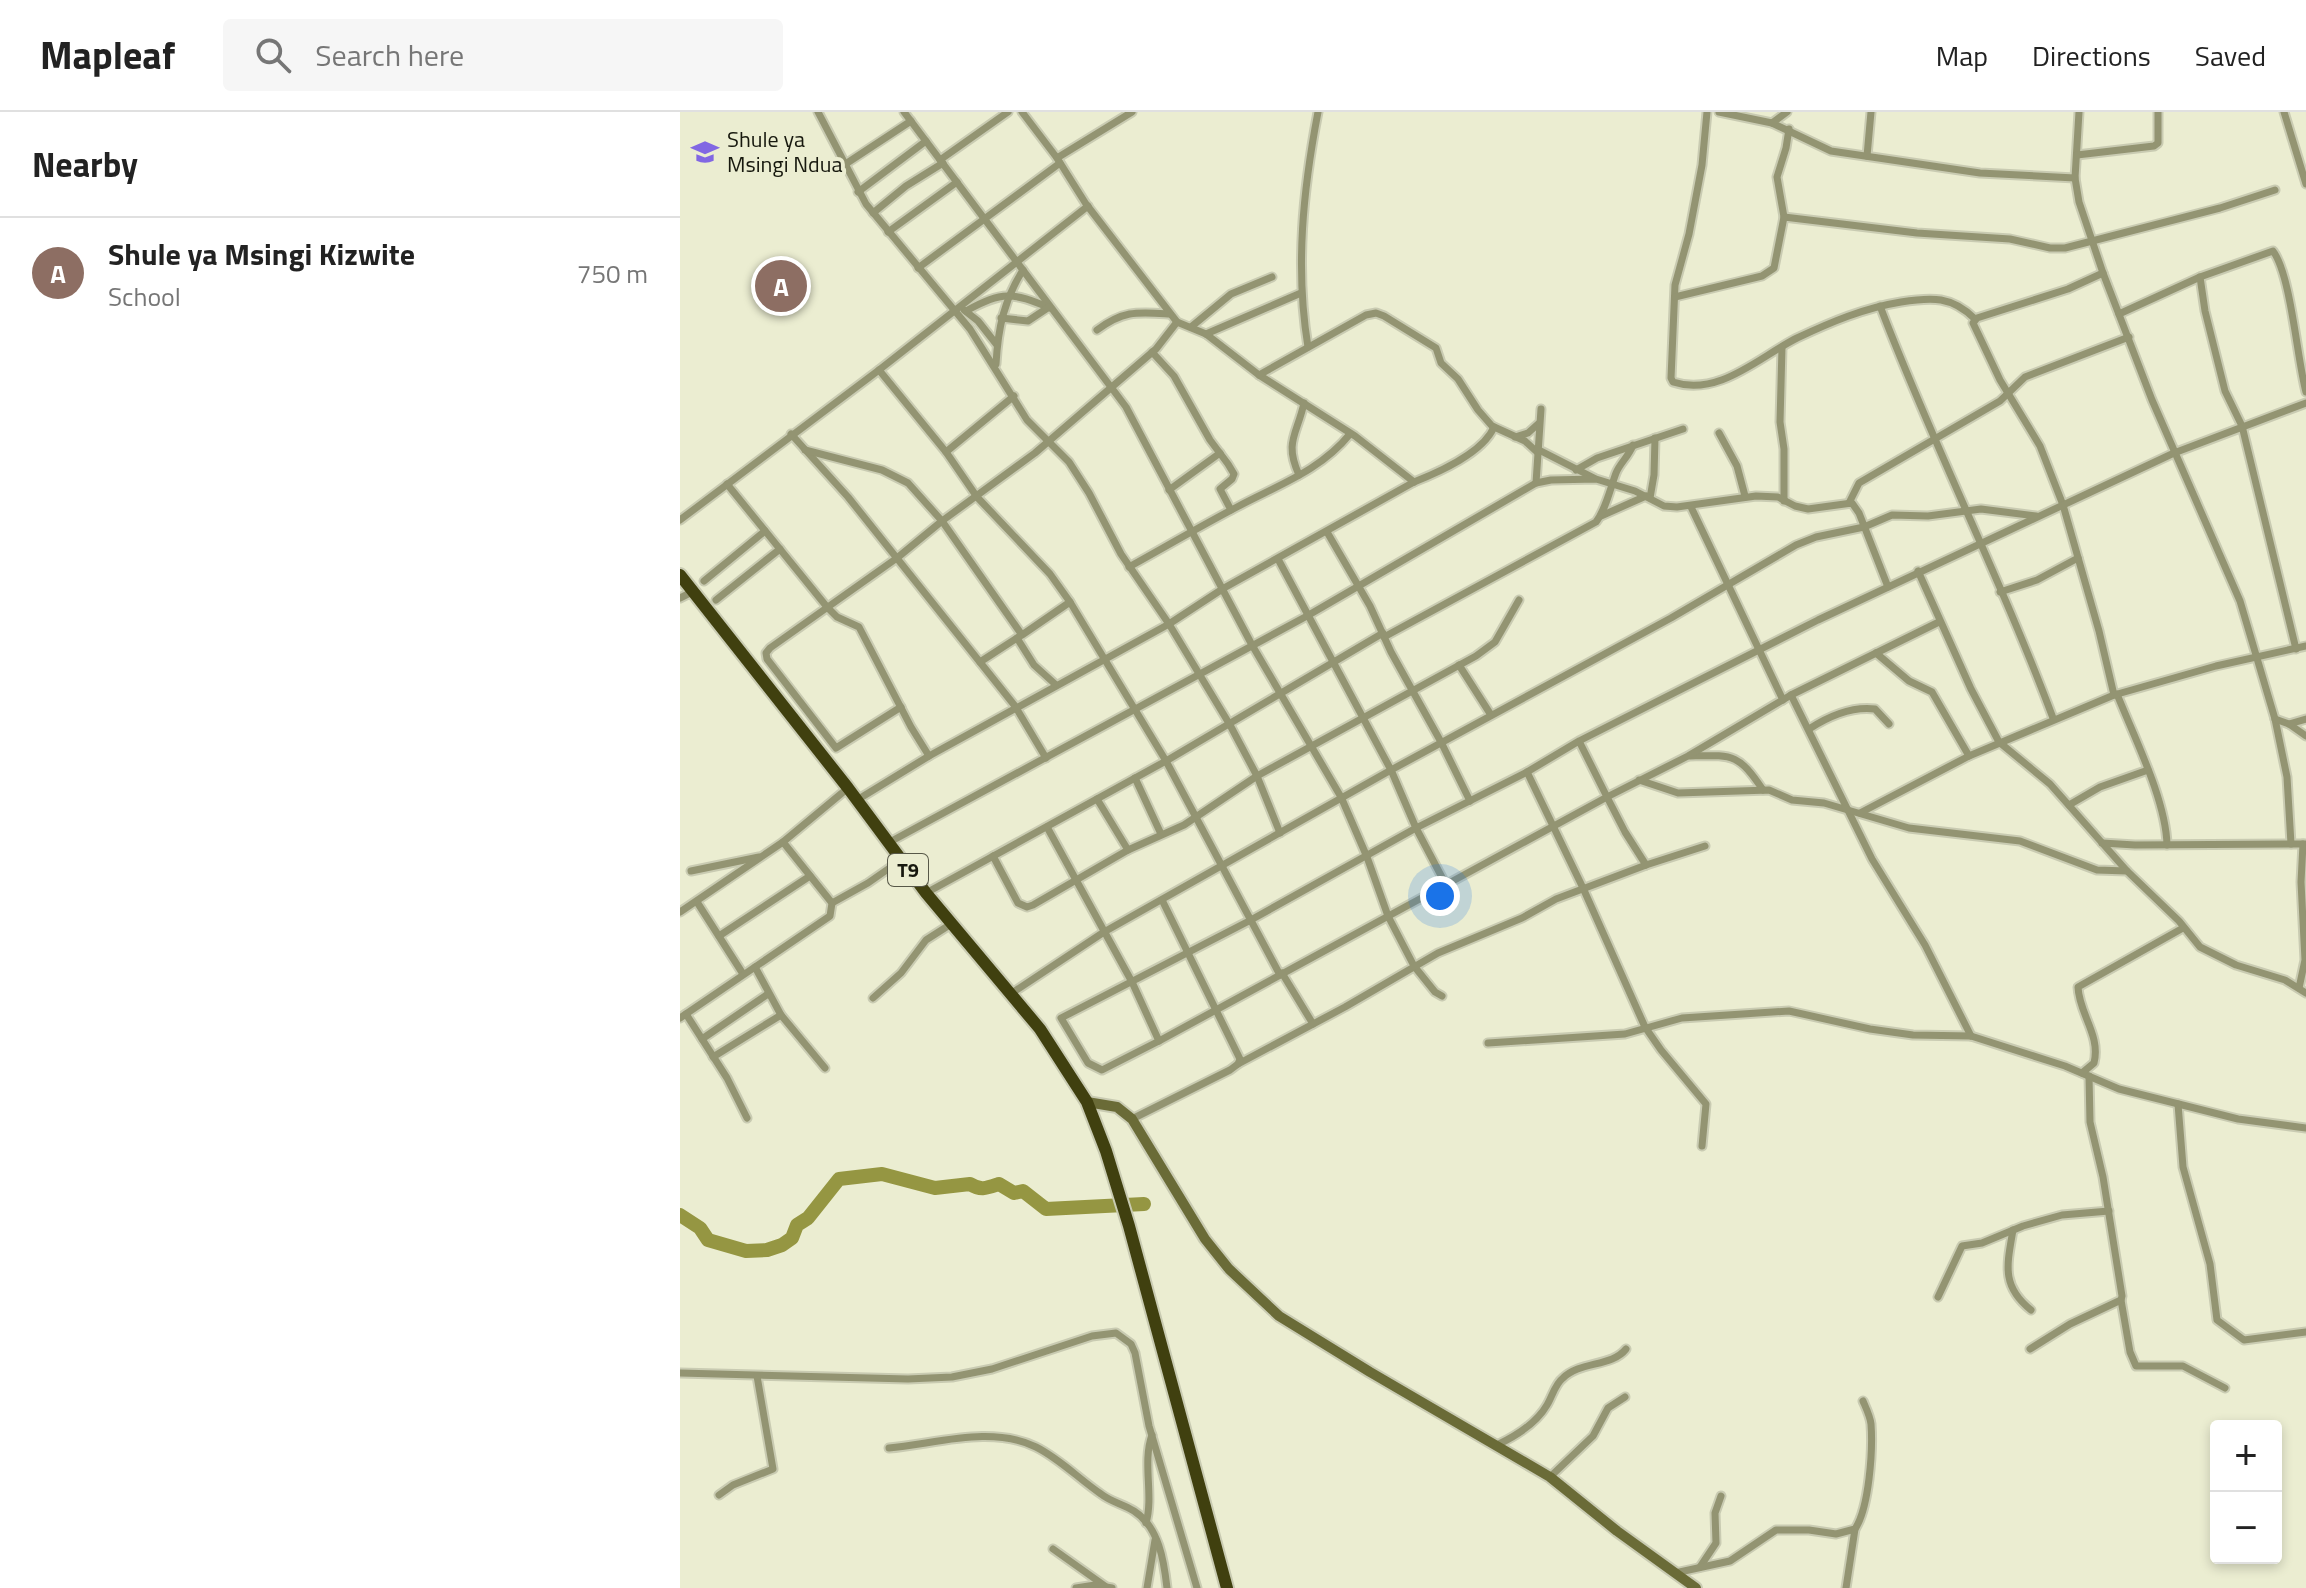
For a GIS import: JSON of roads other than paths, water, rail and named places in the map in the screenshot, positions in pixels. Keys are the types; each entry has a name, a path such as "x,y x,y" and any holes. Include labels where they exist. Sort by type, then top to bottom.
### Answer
{"highway":[{"name":"T9","path":"680,575 686,595 848,788 926,893 1040,1029 1087,1102 1129,1226 1227,1588"}],"main road":[{"path":"1087,1102 1117,1107 1132,1119 1205,1239 1255,1295 1303,1331 1550,1477 1696,1588"}],"street":[{"path":"818,112 858,192 918,268 959,310 1027,420 1069,462 1089,493 1129,567 1201,674 1230,725 1257,776 1280,833"},
{"path":"904,112 1126,407 1252,645 1341,797 1388,916 1414,966 1442,996"},
{"path":"873,213 1008,112"},
{"path":"1022,112 1088,206 1177,322 1206,334 1259,375 1350,434 1414,482"},
{"path":"918,268 1058,161 1132,112"},
{"path":"1308,347 1301,293 1301,226 1318,112"},
{"path":"1707,112 1702,165 1683,259 1677,274 1673,382 1689,386 1709,384 1859,310 1919,299 1937,299 1957,304 1975,319"},
{"path":"1719,112 1772,123 1821,148 1980,173 2075,178"},
{"path":"1772,123 1787,112"},
{"path":"1867,156 1871,112"},
{"path":"2079,112 2075,178 2079,202 2119,314 2174,453 2240,601 2259,658 2287,777 2291,844"},
{"path":"2077,155 2154,146 2158,143 2158,112"},
{"path":"2284,112 2306,184"},
{"path":"844,165 911,121"},
{"path":"1675,297 1770,272 1777,263 1784,217 1777,177 1789,129"},
{"path":"858,192 926,141"},
{"path":"888,232 957,182"},
{"path":"1784,217 1917,233 2010,239 2050,248 2093,242 2275,190"},
{"path":"680,520 959,310 1088,206"},
{"path":"2119,314 2200,277 2265,252 2275,252 2301,343 2306,392"},
{"path":"996,366 1001,318 1008,295 1023,270"},
{"path":"1975,319 2068,289 2103,273"},
{"path":"1191,327 1231,294 1272,277"},
{"path":"2200,277 2225,391 2242,426 2296,649"},
{"path":"1206,334 1301,293"},
{"path":"959,310 1008,295 1050,308"},
{"path":"1880,306 2000,592 2028,651 2053,718"},
{"path":"1001,318 1028,321 1050,308"},
{"path":"959,310 978,321 997,345"},
{"path":"1097,330 1119,315 1149,312 1170,314"},
{"path":"1259,375 1366,315 1376,313 1436,348 1441,363 1458,379 1478,410 1494,427 1596,479 1648,497 1664,506 1691,507 1745,496 1772,496 1808,509 1849,503 1855,506 1888,587"},
{"path":"1975,319 1973,326 2040,446 2063,505 2115,694 2148,770 2165,826 2167,845"},
{"path":"901,707 836,748 767,659 766,653 897,558 1048,441 1152,352 1177,322"},
{"path":"1849,503 1859,483 2000,401 2016,383 2039,370 2129,337"},
{"path":"1782,347 1780,422 1784,449 1784,501"},
{"path":"1152,352 1174,376 1234,474 1220,489 1231,510"},
{"path":"879,370 946,452 977,497 1041,564 1070,602 1166,761 1249,921 1313,1024"},
{"path":"946,452 1014,396"},
{"path":"1299,475 1291,445 1304,403"},
{"path":"1939,622 1791,695 1688,756 1102,1070 1088,1063 1061,1018 1249,921 1579,741 1759,649 1918,571 2174,453 2306,403"},
{"path":"1536,483 1541,409"},
{"path":"857,800 1015,706 1169,624 1224,588 1414,482 1442,471 1490,437 1528,433 1539,423"},
{"path":"1490,437 1494,427"},
{"path":"1576,470 1597,458 1683,429"},
{"path":"1719,433 1737,466 1745,496"},
{"path":"791,434 848,497 1015,706 1046,758"},
{"path":"1129,567 1325,461 1350,434"},
{"path":"1648,497 1654,475 1655,438"},
{"path":"1601,516 1616,473 1633,445"},
{"path":"805,450 861,464 908,483 942,521 1020,636 1034,665 1055,684"},
{"path":"1169,490 1220,453"},
{"path":"888,843 1307,616 1536,483 1596,479"},
{"path":"727,484 827,607 837,617 859,627 929,756"},
{"path":"926,893 1230,725 1332,662 1580,532 1601,516 1648,497"},
{"path":"1691,507 1783,700"},
{"path":"1009,995 1104,932 1222,868 1341,797 1671,618 1796,545 1816,537 1864,527 1892,515 1928,516 1966,509 2038,516"},
{"path":"704,581 765,531"},
{"path":"1327,532 1470,801"},
{"path":"716,600 780,549"},
{"path":"2000,592 2037,580 2078,558"},
{"path":"1278,559 1364,717 1446,885"},
{"path":"1918,571 1939,622 1999,742 2050,784 2069,805 2102,843 2127,871 2200,947 2214,956 2266,972 2302,991 2305,960 2301,882 2304,844 2102,843"},
{"path":"993,856 1021,906 1033,905 1128,850 1184,825 1257,776 1459,665 1495,642 1519,600"},
{"path":"980,662 1070,602"},
{"path":"1858,814 1969,756 2115,694 2216,666 2306,646"},
{"path":"1876,653 1909,681 1932,692 1969,756"},
{"path":"1459,665 1491,715"},
{"path":"1791,695 1847,811 1886,883 1925,945 1971,1036"},
{"path":"1809,729 1833,715 1856,708 1875,709 1889,724"},
{"path":"2275,719 2306,736"},
{"path":"2289,724 2306,719"},
{"path":"1579,741 1625,832 1646,865"},
{"path":"1688,756 1717,755 1737,759 1763,790"},
{"path":"2069,805 2100,787 2148,770"},
{"path":"1527,772 1645,1027 1706,1104 1702,1146"},
{"path":"1135,778 1161,834"},
{"path":"1639,780 1678,793 1763,790 1792,800 1824,803 1909,828 2006,838 2097,870 2127,871"},
{"path":"680,912 783,842 848,788"},
{"path":"1097,799 1128,850"},
{"path":"1047,827 1132,982 1159,1041"},
{"path":"747,1118 702,1039 683,1016 823,923 832,912 832,903 783,842"},
{"path":"1132,1119 1313,1024 1438,953 1583,888 1705,846"},
{"path":"691,871 761,857"},
{"path":"832,903 901,860"},
{"path":"719,936 810,876"},
{"path":"1162,900 1240,1059 1238,1064"},
{"path":"697,902 743,974"},
{"path":"873,998 901,973 926,940 951,924"},
{"path":"2183,928 2078,987 2082,1009 2095,1042 2094,1063 2086,1075 2090,1122 2109,1211 2130,1352 2136,1366 2183,1366 2225,1388"},
{"path":"755,967 781,1015 825,1068"},
{"path":"702,1039 768,994"},
{"path":"1488,1043 1625,1034 1682,1018 1780,1011 1913,1035 1971,1036 2039,1057 2119,1089 2249,1122 2306,1128"},
{"path":"713,1057 781,1015"},
{"path":"2178,1104 2183,1167 2210,1264 2217,1320 2244,1340 2306,1332"},
{"path":"1938,1297 1962,1246 1982,1243 2062,1215 2109,1211"},
{"path":"2013,1230 2007,1261 2008,1276 2017,1299 2031,1310"},
{"path":"2030,1349 2070,1324 2121,1300"},
{"path":"680,1373 908,1379 952,1377 992,1369 1092,1336 1116,1333 1131,1344 1135,1353 1152,1435 1197,1588"},
{"path":"1497,1445 1511,1439 1538,1418 1562,1378 1578,1369 1617,1358 1626,1349"},
{"path":"719,1495 733,1485 773,1469 757,1376"},
{"path":"1550,1477 1593,1436 1608,1408 1625,1397"},
{"path":"1846,1588 1855,1529 1865,1505 1871,1423 1863,1401"},
{"path":"1146,1523 1149,1512 1147,1451 1152,1435"},
{"path":"889,1448 972,1438 1024,1443 1057,1460 1099,1493 1134,1511 1146,1523 1163,1556 1167,1588"},
{"path":"1700,1567 1716,1543 1715,1513 1721,1496"},
{"path":"1675,1573 1730,1561 1776,1530 1836,1534 1855,1529"},
{"path":"1147,1588 1155,1538"},
{"path":"1053,1549 1108,1587"},
{"path":"1076,1588 1108,1587"}],"waterway":[{"path":"680,1215 700,1228 708,1240 746,1251 767,1250 792,1238 797,1225 808,1218 839,1179 882,1174 935,1188 970,1184 984,1188 999,1184 1014,1193 1023,1191 1046,1209 1144,1204"}],"place":[{"name":"Shule ya Msingi Ndua","path":"705,152"},
{"name":"Shule ya Msingi Kizwite","path":"781,286"}]}
